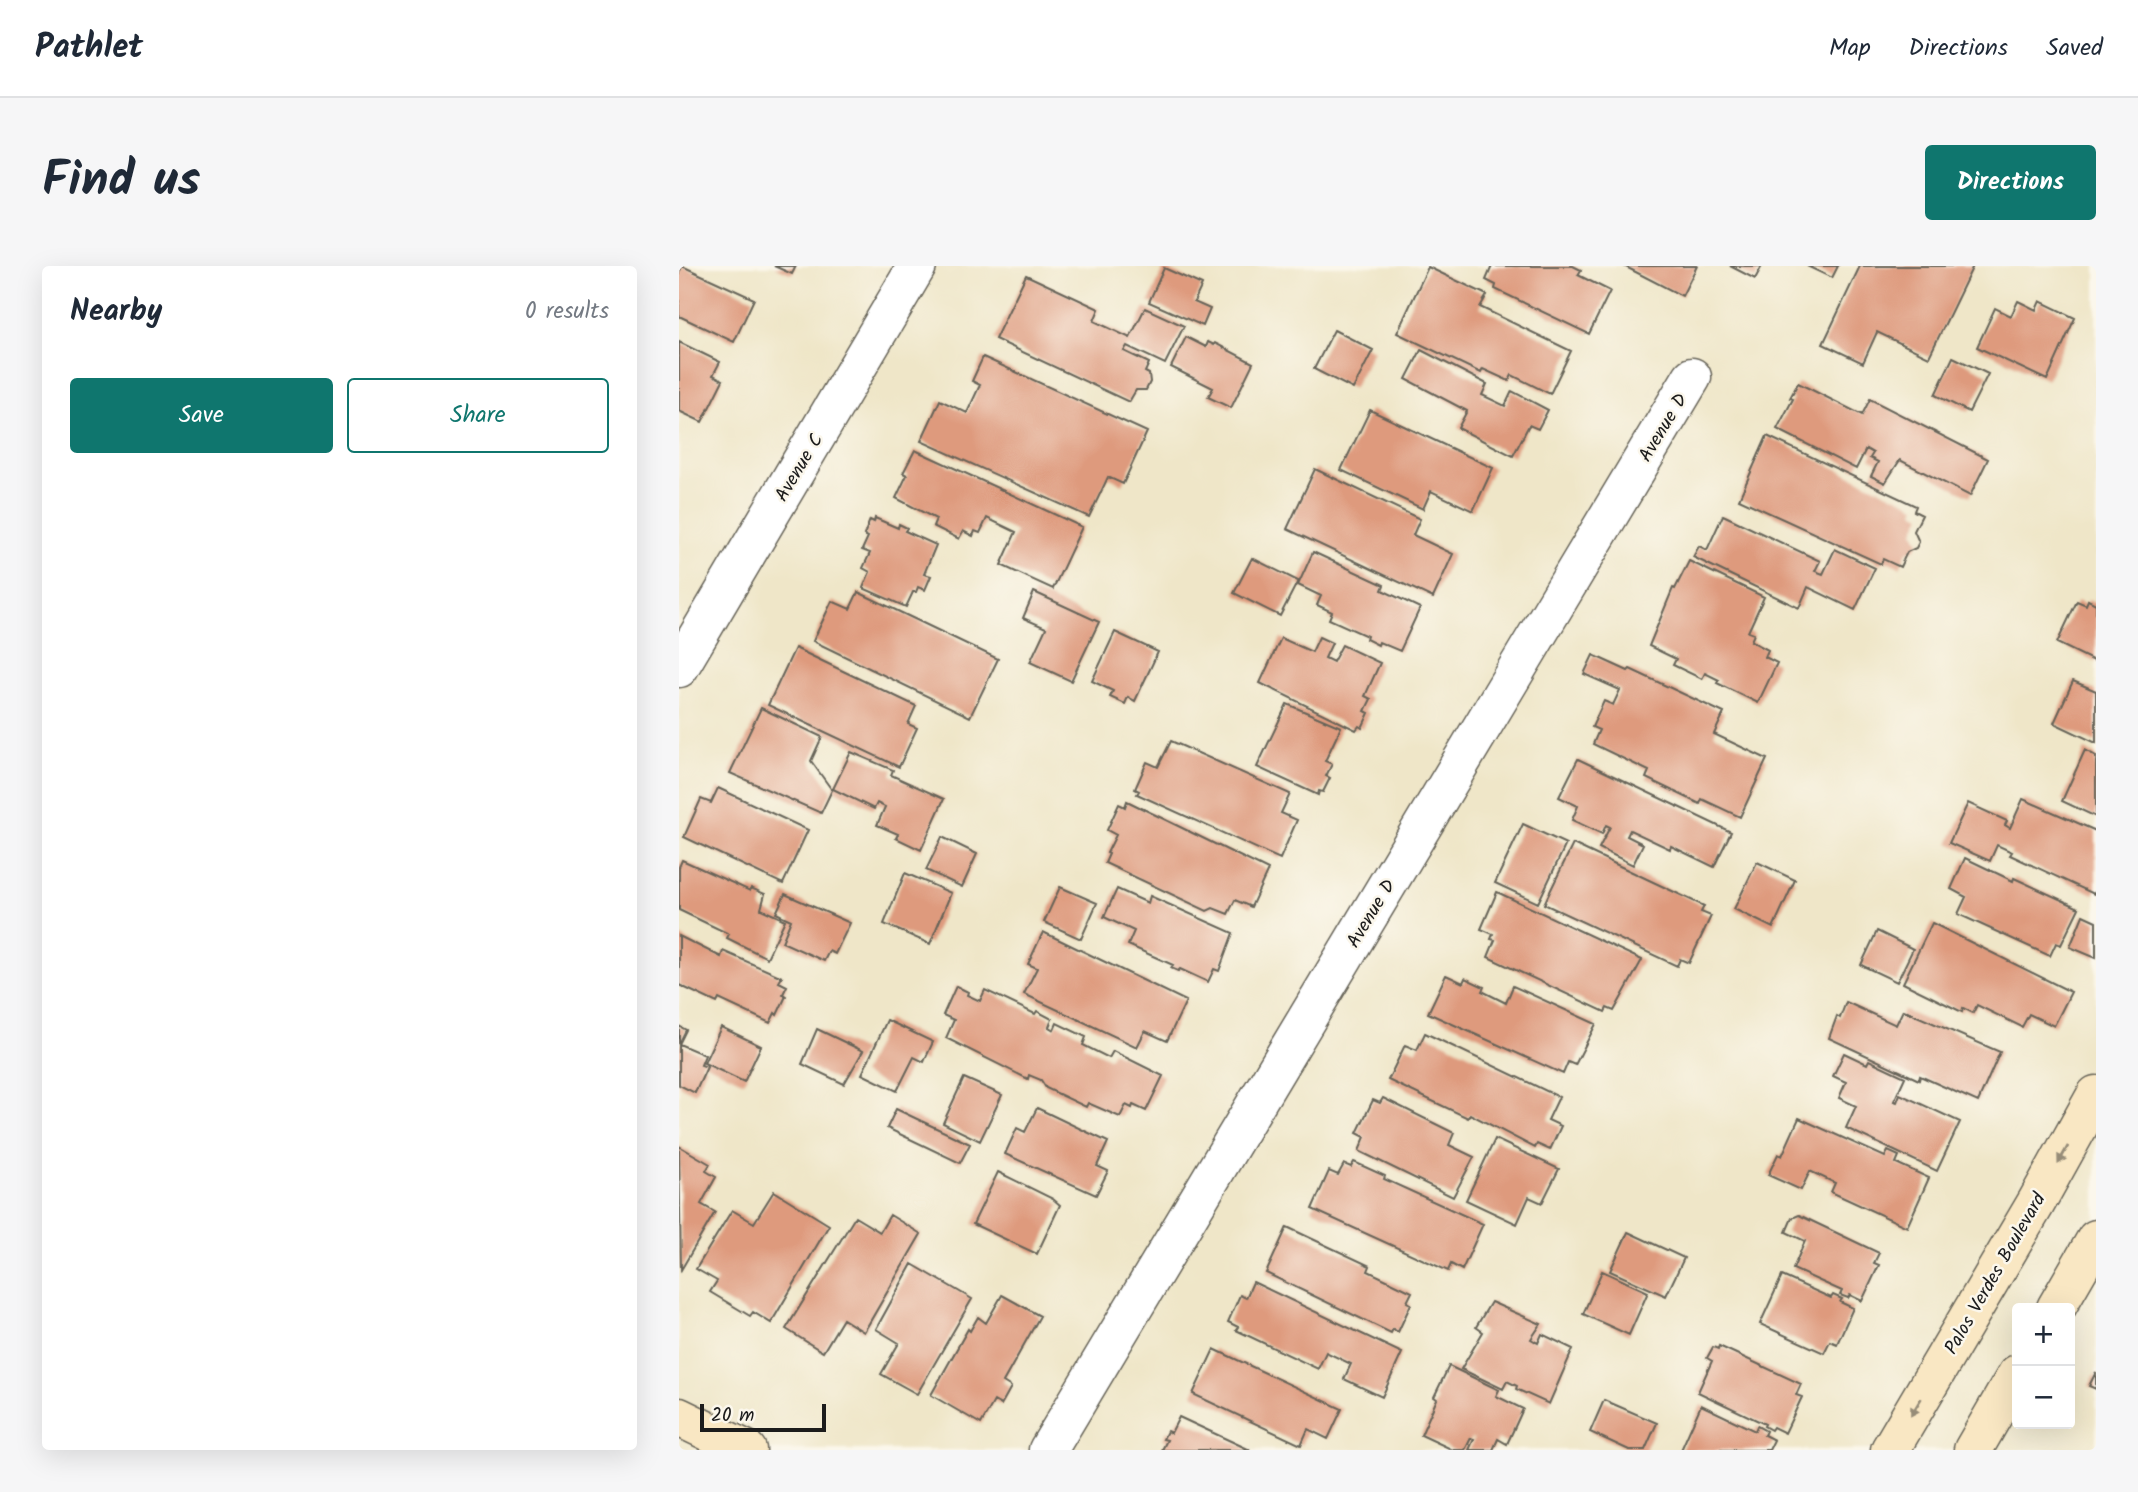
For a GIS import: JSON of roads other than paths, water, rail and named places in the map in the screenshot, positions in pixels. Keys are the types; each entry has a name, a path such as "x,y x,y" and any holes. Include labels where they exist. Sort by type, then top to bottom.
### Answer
{"main road":[{"name":"Palos Verdes Boulevard","path":"1890,1450 2096,1096"},
{"path":"2059,1303 2096,1239"},
{"path":"1973,1450 2012,1383"},
{"path":"679,1418 747,1450"}],"street":[{"name":"Avenue C","path":"679,668 917,266"},
{"name":"Avenue D","path":"1048,1450 1692,377"}]}
